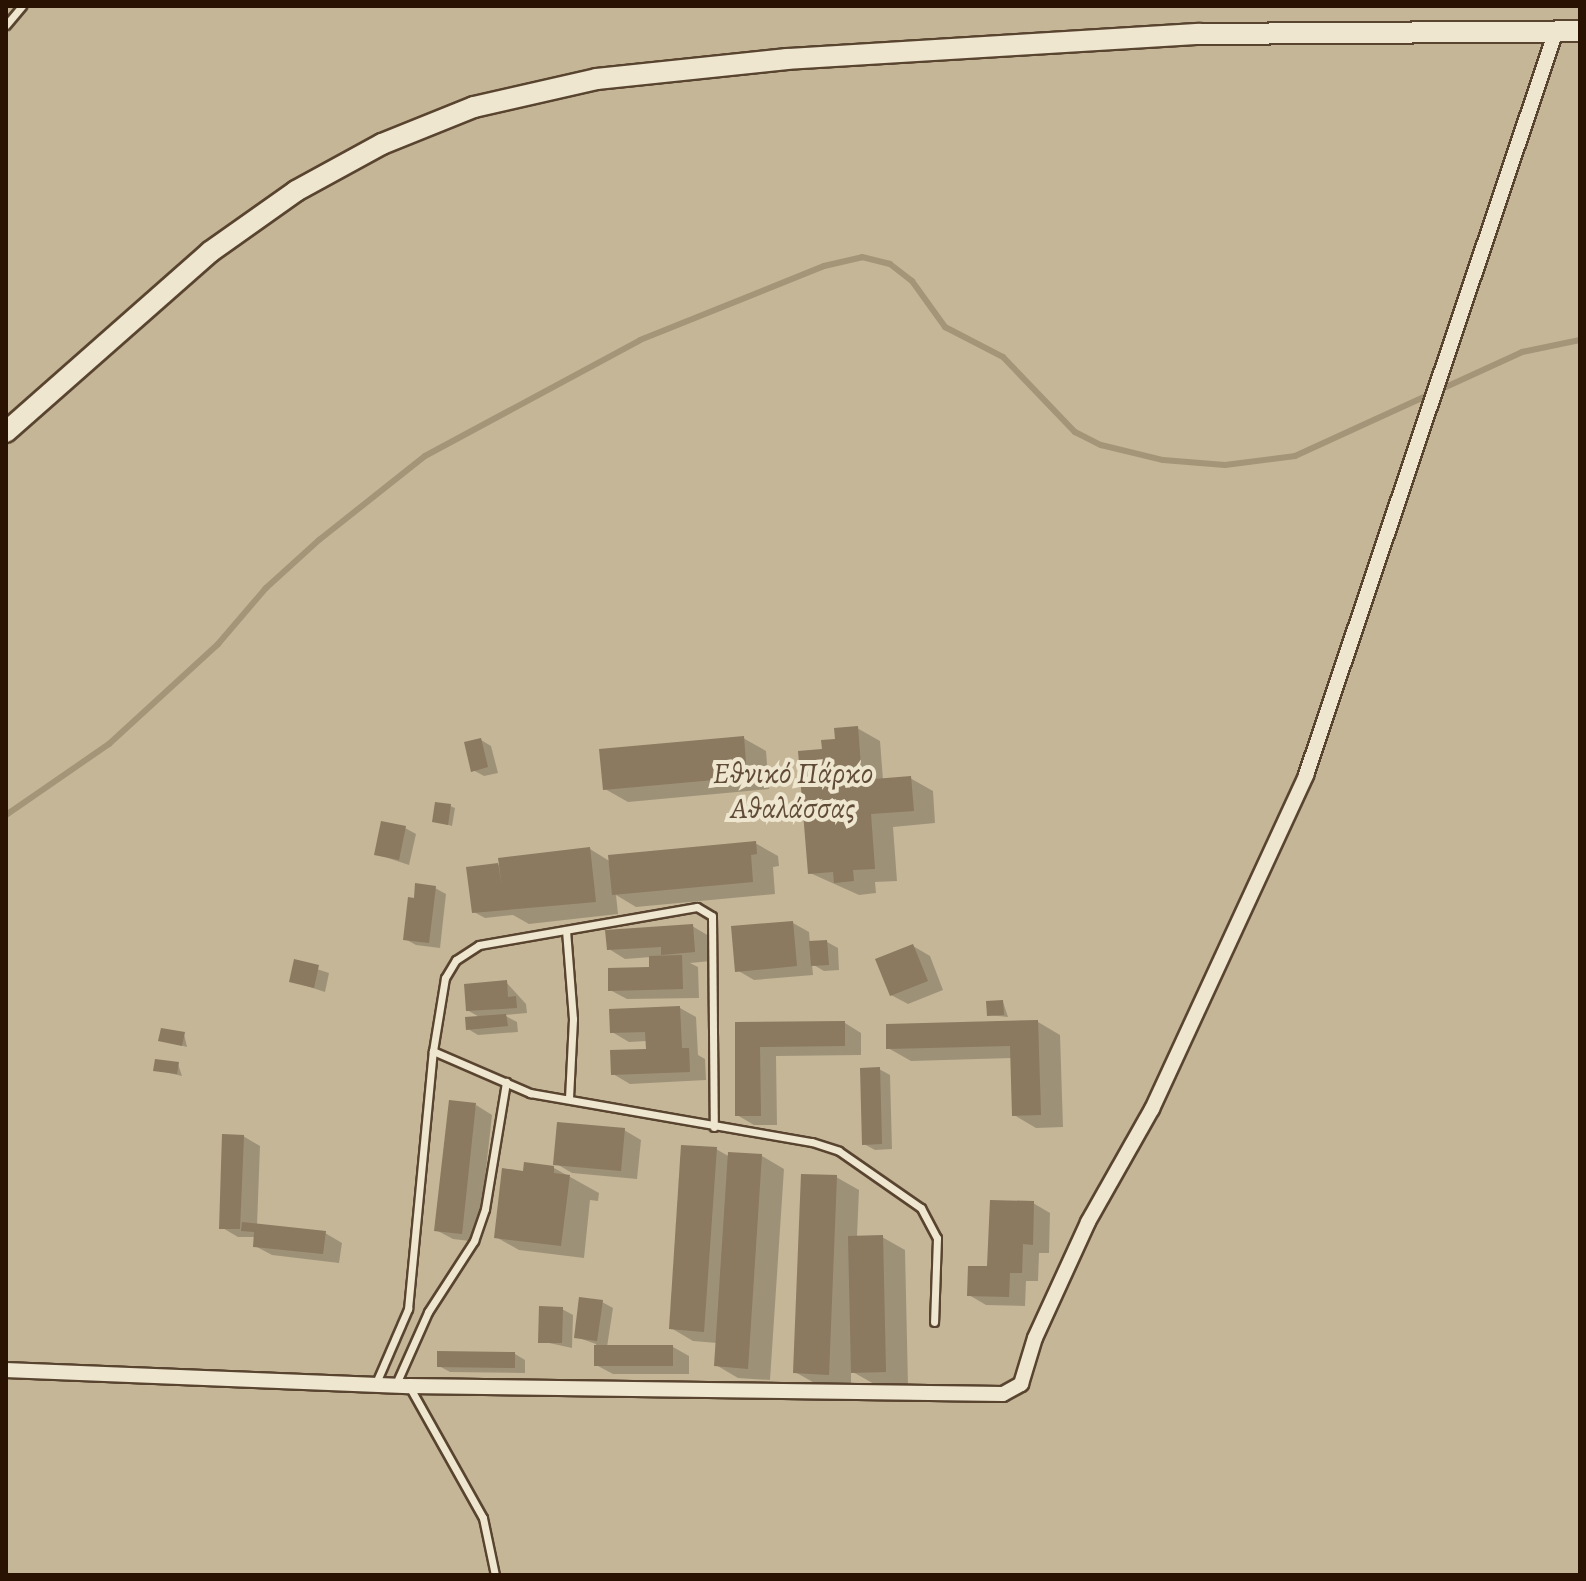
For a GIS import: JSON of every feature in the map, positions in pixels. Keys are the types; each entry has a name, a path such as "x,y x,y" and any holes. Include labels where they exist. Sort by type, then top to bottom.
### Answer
{"main road":[{"path":"6,432 210,252 296,191 382,144 474,107 597,79 787,59 1198,34 1580,31"}],"street":[{"path":"6,1370 402,1386 1003,1394 1021,1384 1035,1338 1082,1236 1152,1109 1306,775 1435,388 1499,213 1556,31"}],"lane":[{"path":"6,25 22,6"},
{"path":"376,1383 408,1309 433,1051 445,978 456,960 479,945 697,907 712,916 714,1127"},
{"path":"566,930 573,1019 569,1098"},
{"path":"433,1051 530,1093 812,1142 839,1151 921,1208 937,1238 934,1322"},
{"path":"495,1575 483,1518 402,1386 428,1312 474,1241 485,1209 506,1082"},
{"path":"408,1309 428,1312"}],"green space":[{"name":"Εθνικό Πάρκο Αθαλάσσας","path":"6,6 1580,6 1580,1575 6,1575"}],"building":[{"path":"858,726 862,780 911,776 914,811 871,814 875,869 853,870 854,881 834,883 833,872 808,874 798,751 822,749 821,740 835,739 834,728"},
{"path":"744,736 747,777 603,790 599,749"},
{"path":"481,738 488,767 471,772 464,742"},
{"path":"435,802 451,804 448,825 432,822"},
{"path":"381,821 406,826 399,860 374,855"},
{"path":"756,841 757,854 751,855 753,882 612,895 608,855"},
{"path":"590,847 596,902 472,913 466,867 498,863 502,887 498,858"},
{"path":"415,883 436,886 429,943 403,940 408,897 414,898"},
{"path":"793,921 797,966 735,972 731,926"},
{"path":"693,924 695,952 661,955 661,947 607,950 605,930"},
{"path":"827,940 829,965 811,966 809,941"},
{"path":"913,944 928,981 890,996 875,959"},
{"path":"682,955 683,989 608,991 608,968 649,967 649,956"},
{"path":"294,959 319,965 314,988 289,982"},
{"path":"507,980 508,997 516,996 517,1008 466,1011 464,984"},
{"path":"1003,1000 1004,1015 987,1016 986,1001"},
{"path":"680,1006 682,1048 689,1048 690,1072 611,1075 610,1050 646,1049 645,1032 610,1033 609,1009"},
{"path":"506,1014 508,1026 466,1030 465,1017"},
{"path":"1038,1020 1041,1115 1012,1116 1010,1046 886,1049 886,1024"},
{"path":"845,1021 845,1046 760,1047 761,1116 735,1116 735,1022"},
{"path":"161,1028 185,1032 182,1046 158,1041"},
{"path":"155,1059 179,1062 177,1074 153,1071"},
{"path":"880,1067 882,1144 862,1145 860,1068"},
{"path":"449,1100 476,1103 462,1234 434,1231"},
{"path":"557,1122 625,1128 621,1171 553,1165"},
{"path":"222,1134 244,1135 240,1229 219,1229"},
{"path":"681,1145 717,1147 704,1332 669,1329"},
{"path":"728,1152 762,1154 748,1369 714,1366"},
{"path":"524,1162 554,1166 554,1173 570,1175 561,1246 494,1238 502,1168 523,1171"},
{"path":"801,1174 837,1175 829,1375 793,1373"},
{"path":"990,1200 1034,1201 1033,1245 1023,1244 1022,1273 1010,1273 1009,1297 967,1296 968,1266 987,1266"},
{"path":"242,1222 326,1231 323,1254 253,1247 254,1232 241,1231"},
{"path":"883,1235 886,1372 851,1373 848,1236"},
{"path":"579,1297 603,1300 597,1341 574,1338"},
{"path":"539,1306 563,1307 562,1343 538,1343"},
{"path":"594,1345 673,1345 673,1366 594,1366"},
{"path":"437,1351 515,1352 515,1368 437,1367"}],"waterway":[{"path":"6,815 109,744 218,644 266,588 319,540 425,456 640,340 824,266 862,257 890,264 912,281 945,327 1003,357 1075,432 1101,445 1163,460 1225,465 1295,456 1522,352 1580,340"}]}
